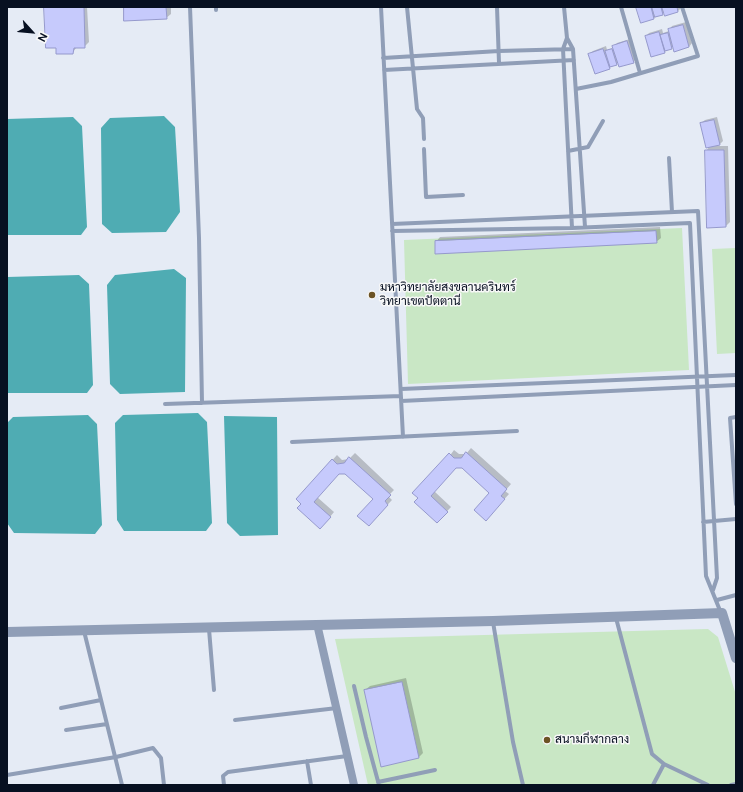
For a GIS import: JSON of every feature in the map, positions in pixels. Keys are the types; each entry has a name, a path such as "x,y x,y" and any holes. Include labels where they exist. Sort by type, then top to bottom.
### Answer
{"street":[{"path":"7,632 616,618 722,613 736,658"},
{"path":"317,624 354,785"}],"lane":[{"path":"190,7 199,238 202,403"},
{"path":"381,7 403,437"},
{"path":"408,7 411,56 417,109 423,118 424,139"},
{"path":"497,7 499,63"},
{"path":"564,7 567,38 573,48 585,227"},
{"path":"621,7 640,73"},
{"path":"576,89 611,82 698,56 682,7"},
{"path":"567,38 563,49 572,228"},
{"path":"383,58 573,48"},
{"path":"384,70 412,67 574,60"},
{"path":"568,151 580,150 588,147 603,121"},
{"path":"424,149 426,197 463,195"},
{"path":"669,158 672,212"},
{"path":"392,224 698,211 718,578 713,590"},
{"path":"392,232 572,228 690,223 706,576 722,613"},
{"path":"694,310 703,309"},
{"path":"401,389 736,375"},
{"path":"164,404 401,398 736,384"},
{"path":"736,417 730,418 735,469 736,504"},
{"path":"292,442 517,431"},
{"path":"703,522 736,519"},
{"path":"717,600 736,595"},
{"path":"616,618 649,747 656,759 708,785"},
{"path":"493,621 513,742 523,785"},
{"path":"209,628 214,690"},
{"path":"84,631 122,785"},
{"path":"354,686 379,783 435,770"},
{"path":"61,708 101,700"},
{"path":"235,720 337,708"},
{"path":"66,730 107,724"},
{"path":"7,775 116,757 153,748 161,758 164,785"},
{"path":"224,785 223,776 228,772 347,756"},
{"path":"307,761 311,785"},
{"path":"653,785 664,764"},
{"path":"731,785 736,784"}],"green space":[{"path":"682,228 689,370 408,384 404,240"},
{"path":"736,248 736,353 717,354 712,249"},
{"name":"สนามกีฬากลาง","path":"708,629 718,637 736,695 736,785 368,785 335,639"}],"water":[{"path":"164,116 175,127 180,212 166,232 112,233 102,224 101,128 110,118"},
{"path":"73,117 82,126 87,227 81,235 7,235 7,119"},
{"path":"174,269 186,278 185,392 120,394 110,384 107,285 115,275"},
{"path":"79,275 89,284 93,385 87,393 7,393 7,277"},
{"path":"198,413 207,422 212,523 206,531 124,531 117,520 115,423 123,415"},
{"path":"88,415 97,424 102,525 95,534 14,533 7,523 7,423 13,417"},
{"path":"224,416 277,417 278,535 240,536 227,523"}],"building":[{"path":"44,7 84,7 85,48 74,48 73,54 56,54 56,48 46,48"},
{"path":"124,7 166,7 167,19 124,21"},
{"path":"636,7 651,7 654,19 641,23"},
{"path":"652,7 661,7 663,15 655,17"},
{"path":"662,7 677,7 678,12 665,16"},
{"path":"683,25 689,47 674,52 668,29"},
{"path":"659,32 665,53 651,57 645,36"},
{"path":"668,33 672,49 665,51 660,35"},
{"path":"627,41 634,63 619,67 612,46"},
{"path":"603,49 610,69 595,74 588,54"},
{"path":"612,49 617,65 610,67 605,51"},
{"path":"714,120 720,145 706,148 700,123"},
{"path":"705,150 724,150 726,227 707,228"},
{"path":"656,231 657,243 435,254 435,241"},
{"path":"466,452 507,489 501,496 505,499 486,521 474,510 489,493 462,468 456,468 431,496 448,512 437,523 414,502 418,498 412,493 449,453 454,458 461,458"},
{"path":"349,457 391,495 385,501 388,505 369,526 357,516 373,499 345,474 339,474 314,502 331,517 320,529 297,508 301,504 296,499 332,459 337,464 344,463"},
{"path":"402,682 419,758 381,767 364,690"}],"place":[{"name":"มหาวิทยาลัยสงขลานครินทร์ วิทยาเขตปัตตานี","path":"372,295"},
{"name":"สนามกีฬากลาง","path":"547,740"}]}
